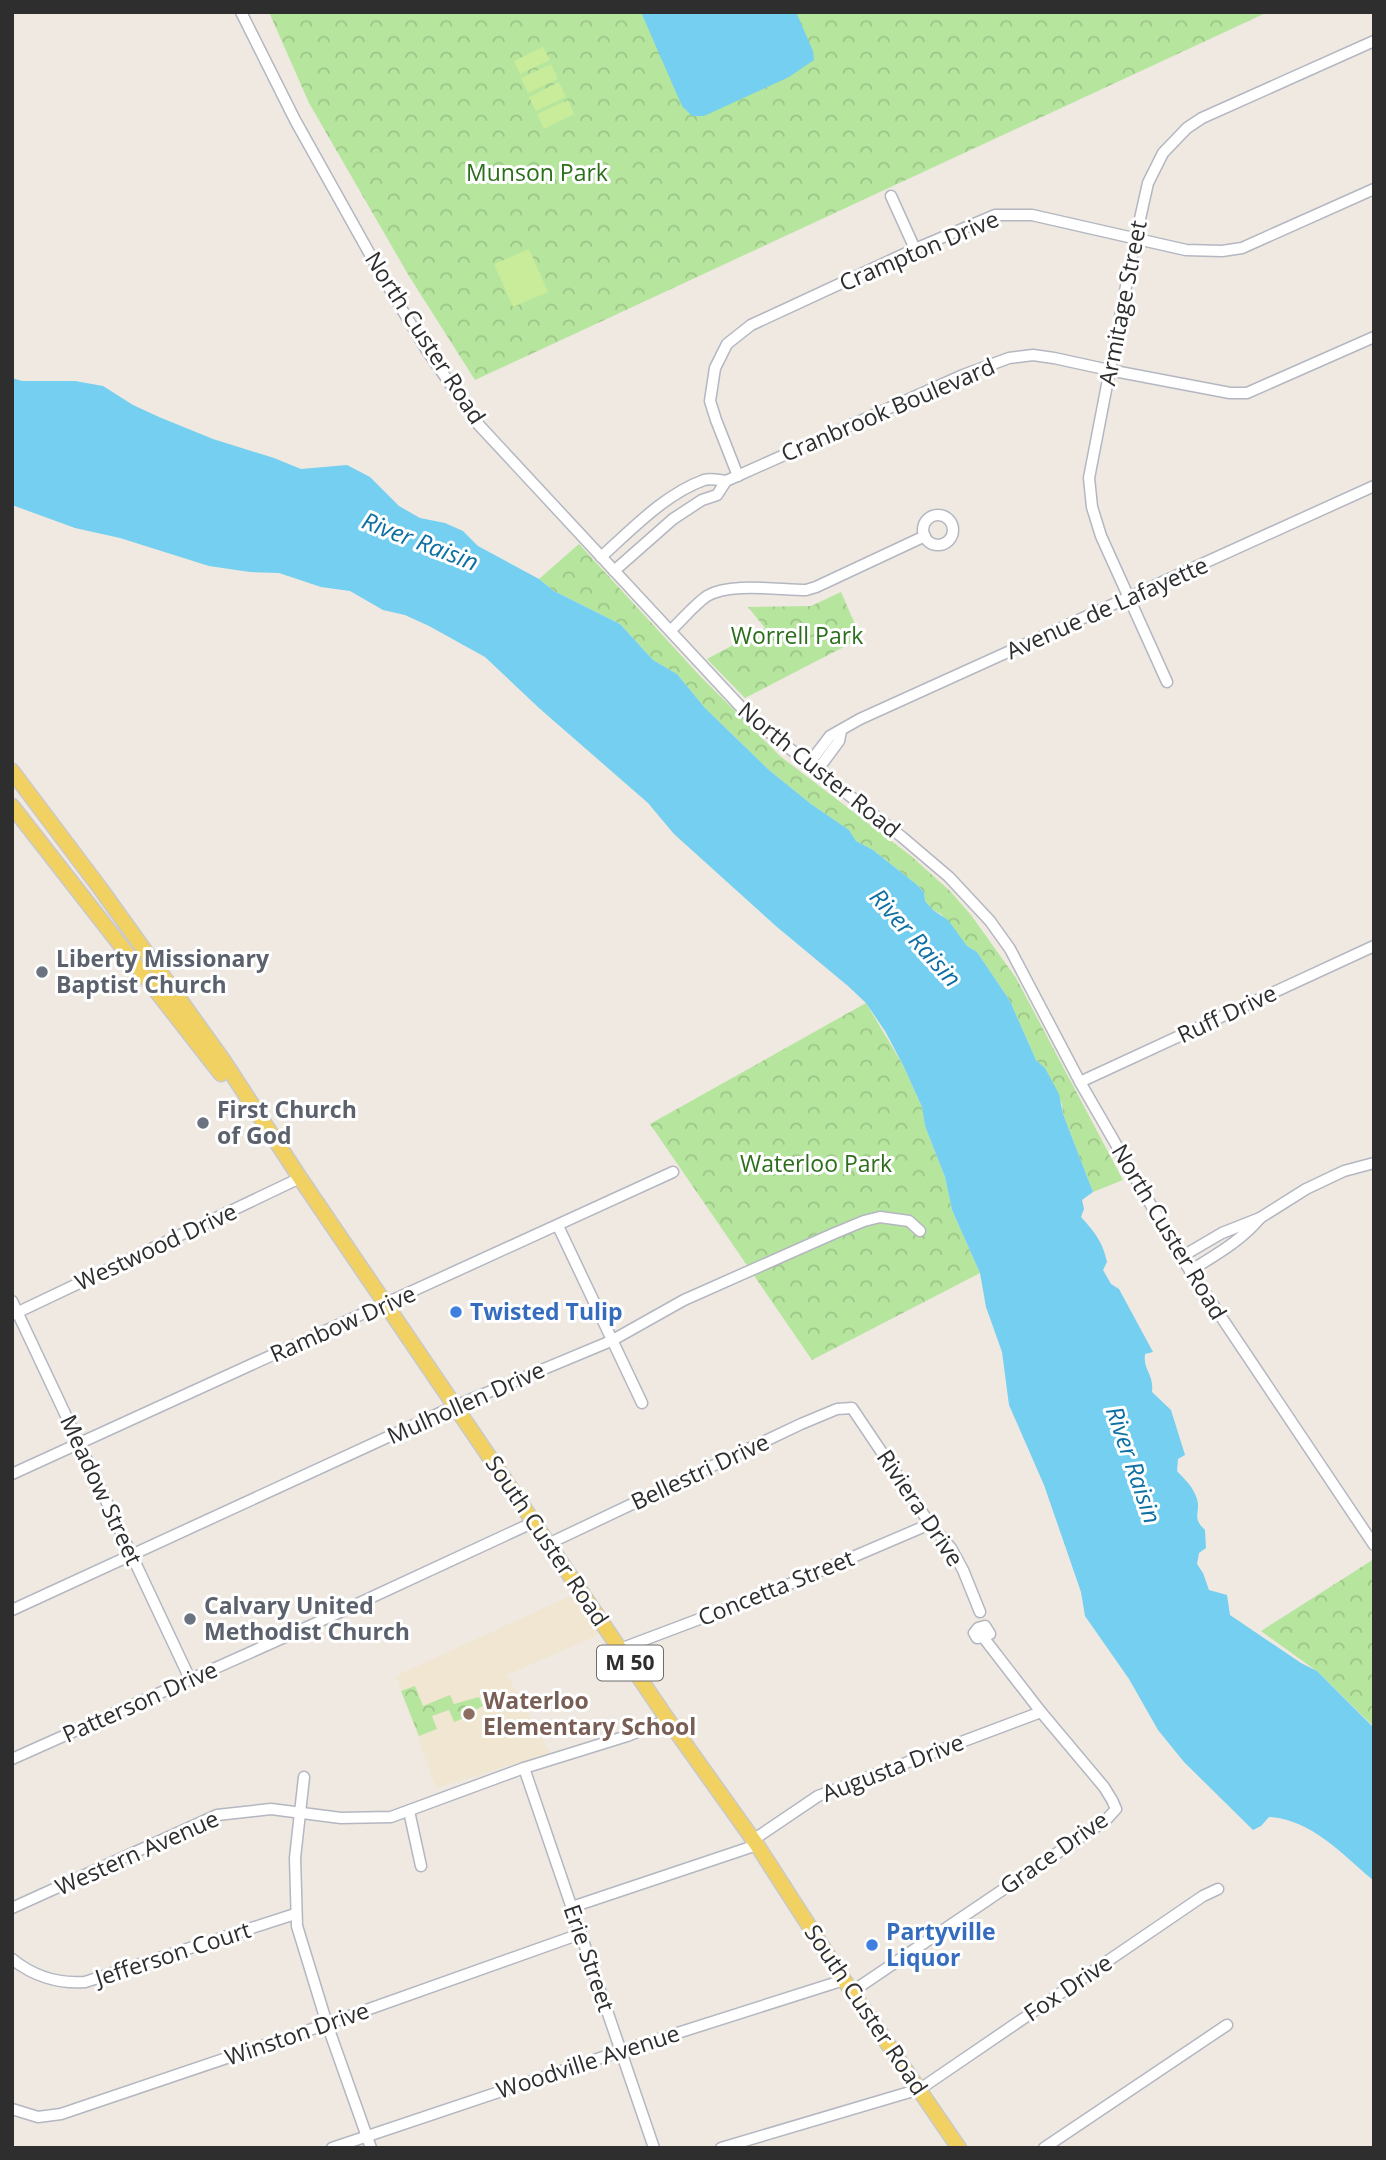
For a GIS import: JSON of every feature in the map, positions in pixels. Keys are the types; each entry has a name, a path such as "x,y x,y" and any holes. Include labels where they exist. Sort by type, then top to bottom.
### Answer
{"main road":[{"name":"South Custer Road","path":"12,771 223,1060 300,1178 668,1720 755,1842 848,1986 959,2148"},
{"name":"South Custer Road","path":"12,806 300,1178"}],"street":[{"name":"North Custer Road","path":"241,12 295,120 386,283 426,349 478,424 751,718 949,877 990,921 1010,949 1080,1082 1189,1271 1374,1545"},
{"name":"Armitage Street","path":"1167,682 1101,536 1090,493 1091,459 1148,183 1155,166 1187,128 1202,118 1374,41"},
{"name":"Crampton Drive","path":"738,476 710,401 715,368 727,344 751,325 915,249 995,215 1010,214 1032,215 1186,250 1222,251 1242,248 1374,189"},
{"path":"891,196 915,249"},
{"name":"Cranbrook Boulevard","path":"601,557 646,516 704,480 726,481 963,375 1009,358 1042,356 1230,393 1247,394 1374,337"},
{"name":"Cranbrook Boulevard","path":"614,571 673,519 702,500 717,495 726,481"},
{"name":"Avenue de Lafayette","path":"812,768 830,736 860,719 1374,486"},
{"path":"671,630 701,601 714,593 734,589 806,590 925,536"},
{"name":"Ruff Drive","path":"1080,1082 1374,947"},
{"path":"1181,1257 1222,1233 1260,1218 1306,1189 1344,1171 1374,1163"},
{"name":"Rambow Drive","path":"12,1474 673,1172"},
{"name":"Westwood Drive","path":"15,1314 300,1178"},
{"name":"Mulhollen Drive","path":"12,1610 455,1406 611,1341 684,1300 864,1221 891,1218 909,1222 920,1231"},
{"path":"1189,1271 1230,1246 1260,1218"},
{"path":"558,1226 642,1403"},
{"name":"Meadow Street","path":"12,1301 15,1314 190,1679"},
{"name":"Bellestri Drive","path":"550,1543 801,1424 837,1409 852,1409"},
{"name":"Riviera Drive","path":"852,1409 930,1524 951,1548 980,1612"},
{"name":"Patterson Drive","path":"12,1759 534,1522"},
{"name":"Concetta Street","path":"620,1649 771,1592 930,1524"},
{"path":"983,1637 1041,1712"},
{"name":"Grace Drive","path":"848,1986 1095,1827 1116,1810 1104,1787 1041,1712"},
{"name":"Augusta Drive","path":"755,1842 818,1796 1041,1712"},
{"name":"Western Avenue","path":"12,1908 217,1815 271,1809 357,1819 391,1817 668,1720"},
{"name":"Erie Street","path":"524,1769 654,2148"},
{"path":"304,1777 295,1858 295,1914 327,2024 371,2148"},
{"path":"409,1811 421,1866"},
{"path":"572,1907 755,1842"},
{"name":"Fox Drive","path":"721,2148 920,2089 1203,1896 1218,1889"},
{"name":"Jefferson Court","path":"12,1959 27,1970 48,1978 85,1982 295,1914"},
{"name":"Winston Drive","path":"12,2109 38,2117 61,2114 327,2024 580,1934"},
{"name":"Woodville Avenue","path":"332,2148 621,2050 848,1986"},
{"path":"1044,2148 1227,2025"}],"shaded area":[{"name":"Waterloo Elementary School","path":"572,1595 600,1634 507,1675 550,1753 436,1788 396,1676"}],"green space":[{"name":"Munson Park","path":"269,12 1268,12 475,380 409,276 309,103"},
{"path":"543,47 550,60 520,74 514,61"},
{"path":"551,64 558,79 528,93 521,78"},
{"path":"559,82 566,97 536,111 529,97"},
{"path":"568,100 574,114 544,129 537,114"},
{"path":"529,249 548,292 513,307 494,264"},
{"path":"579,544 700,676 780,756 911,856 950,891 971,915 1016,978 1123,1180 1093,1192 1063,1114 1062,1104 1045,1068 1036,1060 1010,1001 977,952 967,946 941,914 925,901 924,892 873,850 856,841 849,830 769,770 705,708 677,674 653,660 620,624 554,591 539,579"},
{"name":"Worrell Park","path":"841,592 861,638 745,698 707,659 765,628 748,607 811,606"},
{"name":"Waterloo Park","path":"866,1003 903,1065 922,1107 925,1126 945,1177 952,1210 980,1273 812,1360 650,1124"},
{"path":"1374,1559 1374,1727 1318,1672 1261,1631"},
{"path":"415,1686 423,1706 450,1695 454,1704 479,1697 483,1706 473,1711 474,1714 454,1722 449,1710 432,1716 437,1729 419,1736 401,1691"}],"water":[{"path":"641,12 796,12 813,51 814,60 789,77 704,116 692,116 682,106"},
{"name":"River Raisin","path":"12,378 22,381 75,381 103,386 159,417 301,469 347,465 370,477 399,506 420,518 445,523 463,531 478,546 539,579 554,591 620,624 653,660 677,674 705,708 769,770 849,830 856,841 873,850 924,892 925,901 948,920 967,946 977,952 1010,1001 1036,1060 1045,1068 1059,1094 1063,1114 1093,1192 1082,1200 1084,1209 1081,1217 1101,1243 1107,1262 1103,1270 1111,1284 1119,1289 1153,1352 1145,1354 1152,1392 1171,1410 1185,1455 1178,1459 1177,1471 1197,1499 1197,1518 1205,1530 1206,1548 1199,1553 1197,1564 1209,1590 1227,1595 1230,1615 1317,1671 1374,1728 1374,1881 1326,1840 1299,1824 1269,1817 1253,1830 1184,1762 1158,1730 1129,1679 1085,1616 1081,1592 1044,1485 1009,1405 1002,1352 986,1307 980,1273 952,1210 945,1177 925,1126 922,1107 885,1031 866,1003 674,834 648,803 485,657 429,626 405,615 383,610 350,591 321,587 279,573 209,566 120,538 75,528 12,505"}],"place":[{"name":"Liberty Missionary Baptist Church","path":"42,972"},
{"name":"First Church of God","path":"203,1123"},
{"name":"Twisted Tulip","path":"456,1312"},
{"name":"Calvary United Methodist Church","path":"190,1619"},
{"name":"Waterloo Elementary School","path":"469,1714"},
{"name":"Partyville Liquor","path":"872,1945"}]}
